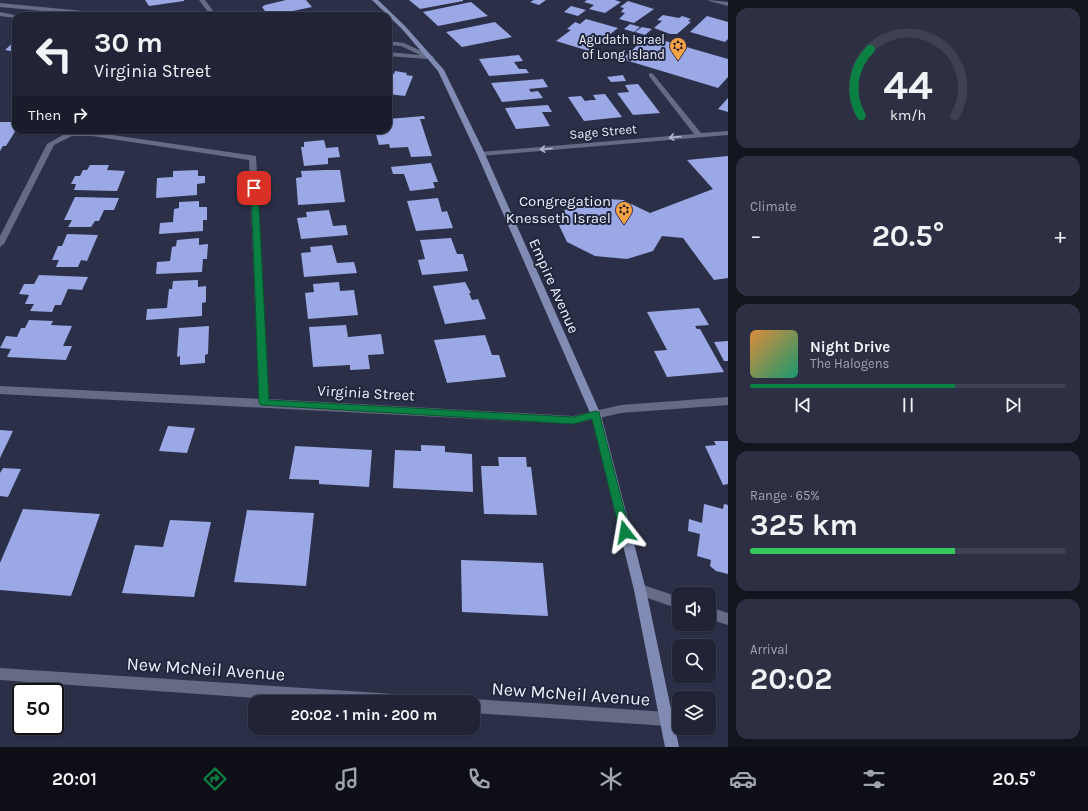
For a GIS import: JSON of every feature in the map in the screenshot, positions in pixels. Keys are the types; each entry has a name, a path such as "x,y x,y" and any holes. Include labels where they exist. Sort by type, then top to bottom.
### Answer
{"main road":[{"name":"Empire Avenue","path":"375,0 387,12"},
{"name":"Empire Avenue","path":"392,16 431,57 441,70 481,154 596,415 640,590 672,747"}],"street":[{"path":"202,0 211,12"},
{"path":"711,0 728,4"},
{"path":"0,5 73,12"},
{"path":"0,14 12,16"},
{"path":"392,43 402,44 431,57"},
{"path":"392,54 431,57"},
{"path":"651,75 699,135"},
{"name":"Sage Street","path":"481,154 728,133"},
{"path":"0,244 51,144 70,134 92,134 253,158 264,403"},
{"name":"Virginia Street","path":"0,390 573,420 621,409 728,401"},
{"path":"640,590 672,601"},
{"path":"716,615 728,619"},
{"name":"New McNeil Avenue","path":"0,674 308,695"},
{"name":"New McNeil Avenue","path":"480,706 667,719"}],"building":[{"path":"145,0 184,0 184,1 149,6"},
{"path":"286,0 306,0 312,7 288,12 258,12 265,11 262,7"},
{"path":"409,0 463,0 463,1 420,9"},
{"path":"534,0 546,0 539,5 530,2"},
{"path":"587,0 615,0 621,2 605,13 589,9 594,5 584,2"},
{"path":"628,1 654,9 634,23 619,19 625,13 621,12 624,8 620,7"},
{"path":"471,2 488,16 438,26 423,12"},
{"path":"571,6 586,10 578,16 564,12"},
{"path":"663,15 679,18 682,16 691,19 688,21 691,22 677,34 670,34 654,28 662,21 657,20"},
{"path":"707,16 728,22 728,39 725,42 690,32"},
{"path":"586,19 618,28 589,51 556,41 571,30 567,29 575,22 580,24"},
{"path":"495,22 512,37 462,47 446,32"},
{"path":"630,24 640,27 634,32 624,29"},
{"path":"642,27 652,29 645,35 635,32"},
{"name":"Agudath Israel of Long Island","path":"648,36 728,59 728,77 718,88 622,59"},
{"path":"12,44 12,51 5,50"},
{"path":"519,55 523,61 514,62 519,69 526,69 529,73 489,76 479,59"},
{"path":"395,71 407,73 406,75 413,76 405,96 392,94 392,74 394,74"},
{"path":"623,75 626,81 611,82 607,77"},
{"path":"543,79 548,87 529,89 531,92 538,91 543,98 502,102 491,83"},
{"path":"638,84 660,113 633,115 617,93 629,92 625,85"},
{"path":"605,94 622,117 584,121 568,97 581,96 585,101 596,100 593,95"},
{"path":"728,98 728,112 718,109"},
{"path":"548,105 552,112 542,112 550,126 516,129 505,108"},
{"path":"424,116 425,119 420,119 432,156 411,157 408,147 390,148 389,144 379,145 376,134 392,134 392,119"},
{"path":"0,122 12,122 12,134 14,134 6,146 3,146 0,151"},
{"path":"324,140 326,148 338,147 340,157 328,158 328,164 304,166 301,147 304,147 304,142"},
{"path":"728,156 728,278 714,280 683,238 662,236 653,251 627,259 595,256 567,242 557,221 569,205 592,198 623,200 650,213 713,189 687,160"},
{"path":"431,163 438,182 433,182 435,188 410,191 404,174 393,174 391,167"},
{"path":"90,165 109,165 107,170 125,171 117,191 74,190 76,184 71,184 75,176 80,176 83,170 87,170"},
{"path":"198,170 198,176 205,176 205,183 197,184 197,195 156,198 157,178 173,177 173,171"},
{"path":"340,170 345,202 298,205 296,178 302,177 301,171"},
{"path":"75,197 119,198 114,210 104,210 99,221 95,221 91,227 68,227 72,220 64,220"},
{"path":"438,198 442,212 447,211 453,228 416,231 407,201"},
{"path":"199,201 199,207 207,207 207,220 203,220 203,231 159,234 160,223 173,222 174,209 179,208 179,202"},
{"path":"329,210 333,226 346,225 348,235 301,239 297,218 307,217 306,212"},
{"path":"67,234 98,235 87,261 81,260 78,267 56,267 59,260 52,260 58,246 62,246"},
{"path":"199,238 199,245 208,244 207,259 203,259 202,272 156,274 157,262 170,261 172,247 176,246 177,240"},
{"path":"451,238 457,254 463,254 468,271 422,275 418,260 425,259 420,240"},
{"path":"332,245 337,263 354,262 357,273 304,277 301,253 311,252 310,247"},
{"path":"39,275 88,277 82,290 68,289 61,305 55,305 52,312 30,311 34,304 25,304 29,295 19,294 24,284 34,284"},
{"path":"198,280 198,287 206,286 206,302 202,303 202,316 146,320 147,309 167,308 169,289 172,289 173,281"},
{"path":"339,282 340,291 354,290 358,315 308,319 305,293 314,292 313,284"},
{"path":"465,282 471,293 469,293 472,300 478,299 486,319 445,324 433,286"},
{"path":"699,308 709,325 695,326 697,329 700,329 724,372 667,377 654,351 667,350 647,312"},
{"path":"29,320 53,321 51,325 72,326 63,346 72,346 66,360 7,357 11,349 0,348 6,336 17,337 21,328 25,328"},
{"path":"346,325 348,337 381,334 384,354 368,355 370,369 350,370 350,365 313,367 309,327"},
{"path":"209,326 208,354 205,355 205,363 180,365 180,356 177,357 179,328"},
{"path":"485,335 492,355 499,355 506,377 447,383 434,340"},
{"path":"728,341 728,361 724,361 714,342"},
{"path":"168,426 195,428 187,453 159,451"},
{"path":"0,430 13,431 0,458"},
{"path":"714,441 728,441 728,484 723,485 705,446 716,445"},
{"path":"421,445 445,446 445,452 472,454 473,492 393,488 395,450 421,451"},
{"path":"295,446 372,450 369,487 319,484 319,480 289,479"},
{"path":"498,457 526,457 527,467 531,467 537,515 484,514 481,466 499,466"},
{"path":"3,468 21,469 8,497 0,496 0,473"},
{"path":"704,504 723,509 724,504 728,505 728,574 716,571 710,566 711,560 697,556 700,534 688,531 689,519 702,523"},
{"path":"23,509 100,514 71,596 0,590 0,563"},
{"path":"247,510 314,513 306,586 234,582"},
{"path":"170,520 211,522 194,597 122,593 135,545 163,547"},
{"path":"461,560 543,563 548,616 462,612"}],"place":[{"name":"Agudath Israel of Long Island","path":"678,61"},
{"name":"Congregation Knesseth Israel","path":"624,225"}],"route":[{"path":"254,188 264,403 573,420 596,415 625,532"}]}
